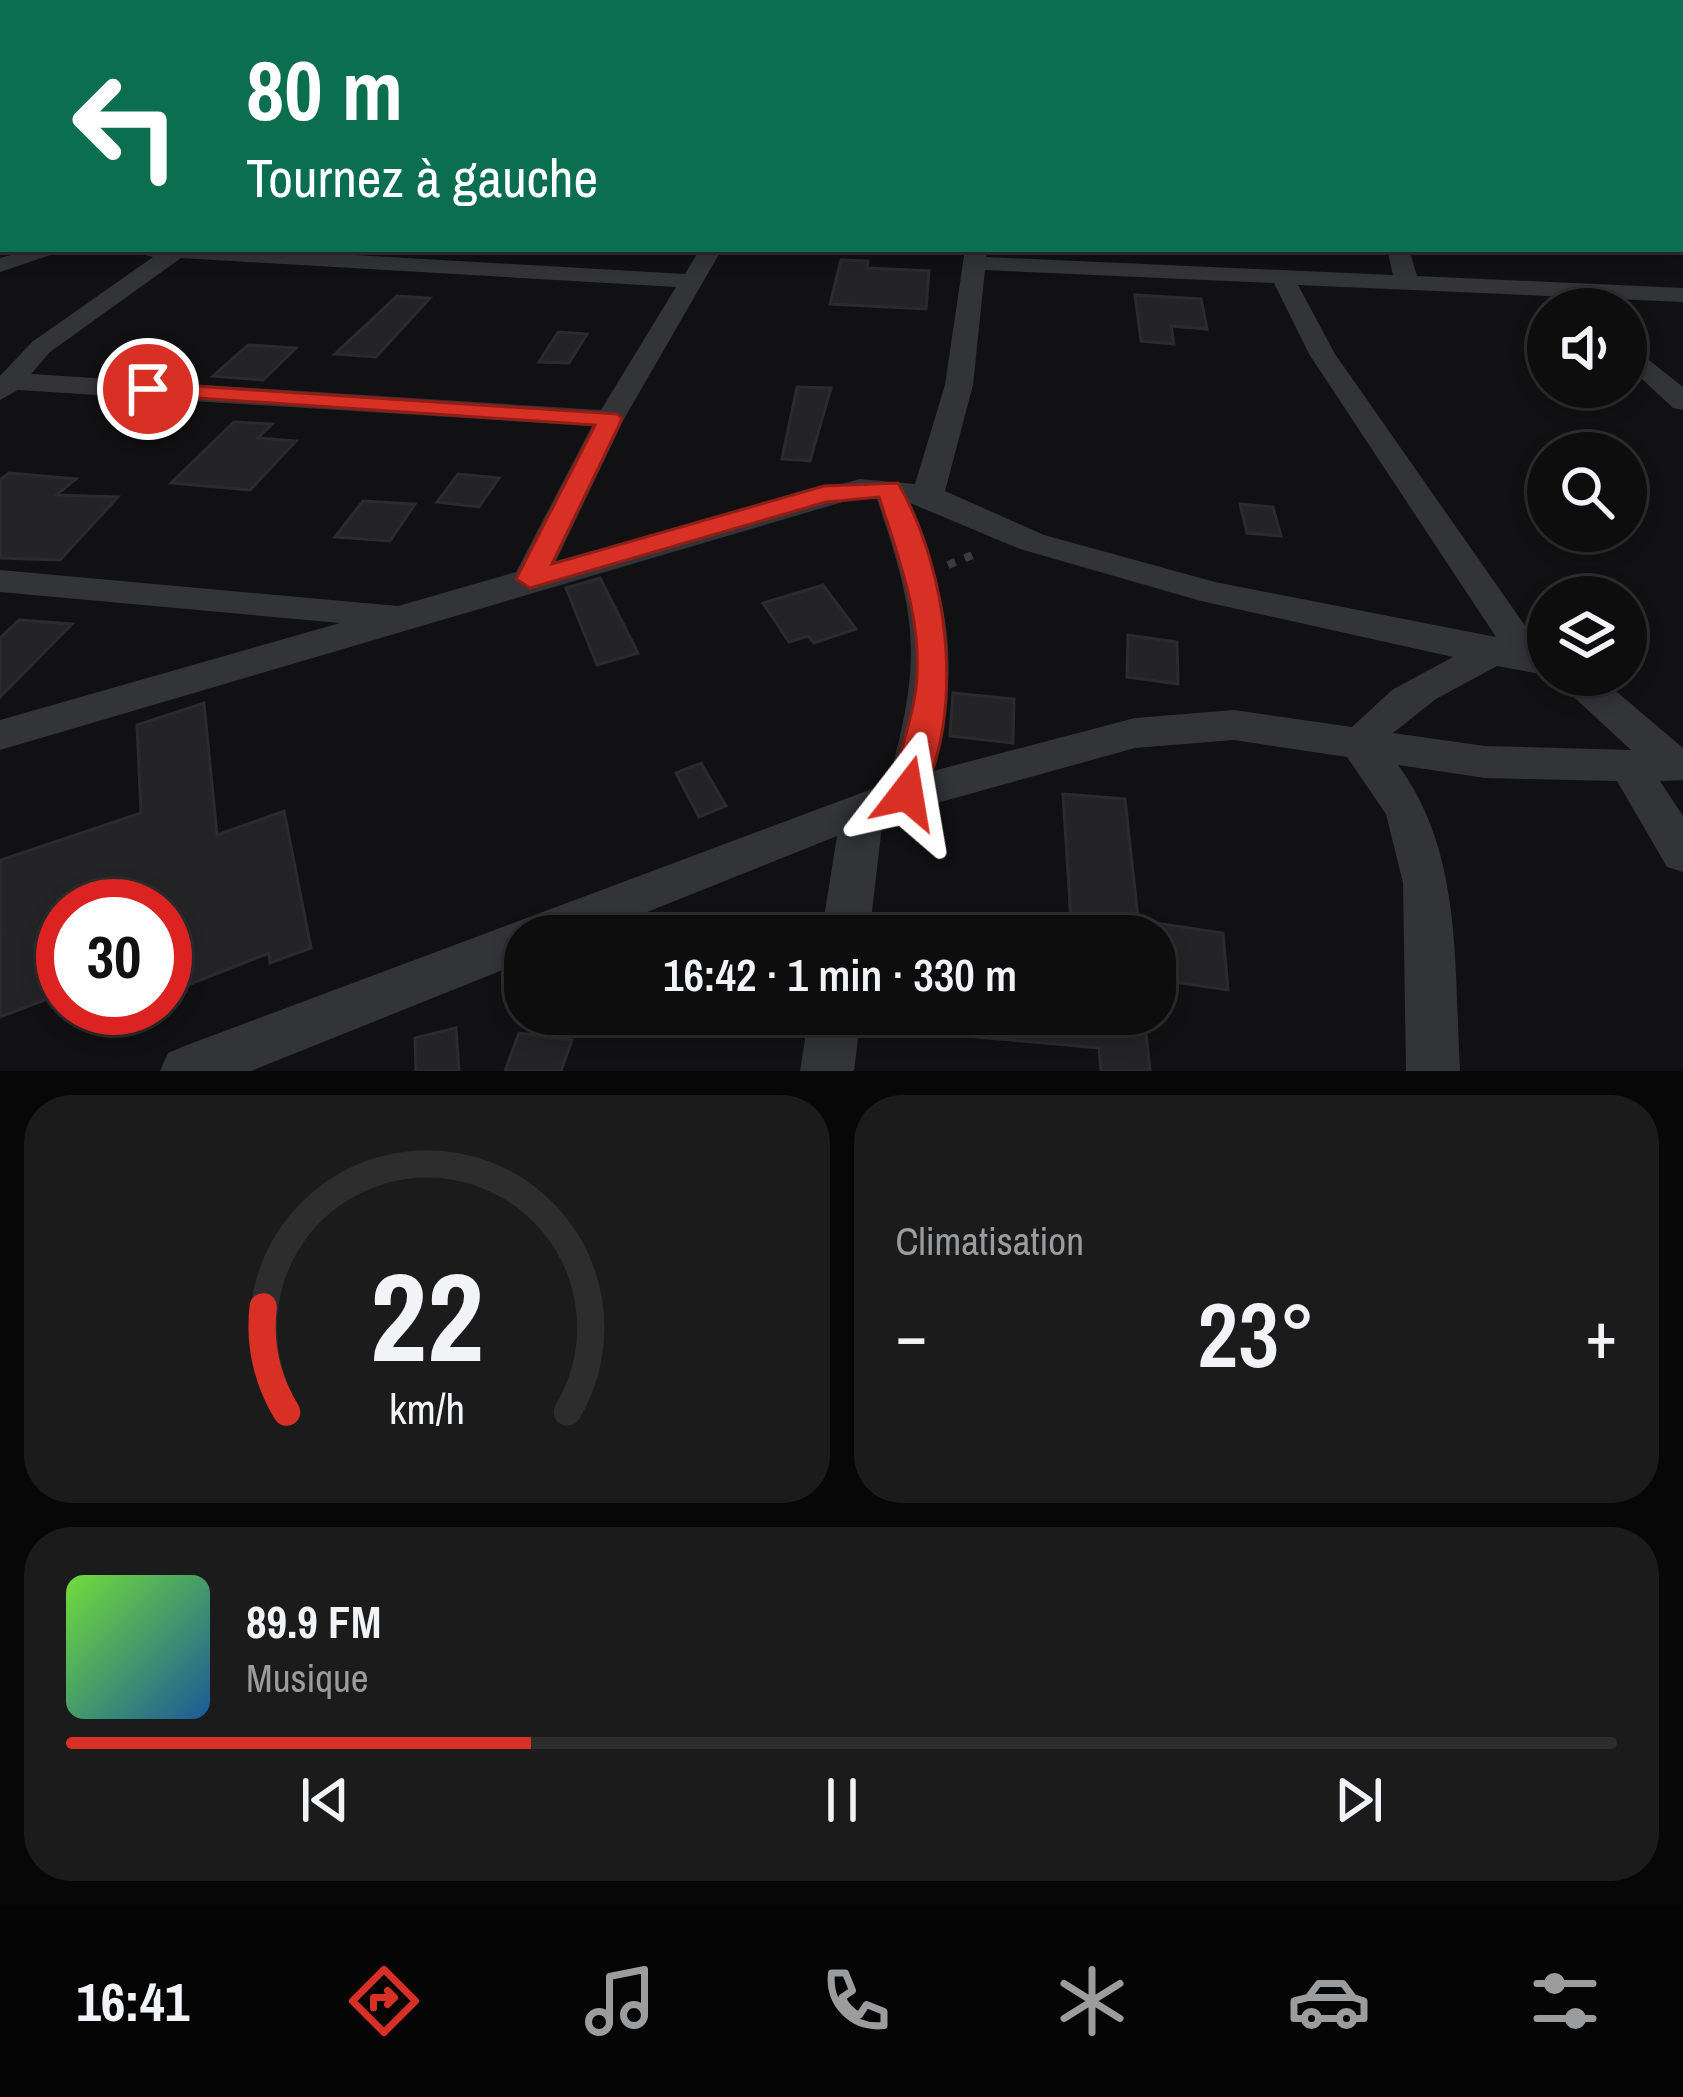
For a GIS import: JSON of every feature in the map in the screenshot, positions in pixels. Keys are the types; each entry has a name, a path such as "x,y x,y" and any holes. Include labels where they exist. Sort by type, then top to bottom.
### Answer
{"street":[{"path":"0,265 46,252"},
{"path":"5,387 64,328 175,252 691,281"},
{"path":"530,579 610,419 709,252"},
{"path":"1399,252 1407,284"},
{"path":"928,495 959,385 976,256 1284,280 1527,289"},
{"path":"1284,280 1322,354 1524,657"},
{"path":"1647,294 1683,295"},
{"path":"1647,369 1683,402"},
{"path":"5,387 610,419"},
{"path":"0,735 824,494 889,488 928,495 1032,542 1240,600 1524,657"},
{"path":"889,488 922,586 931,697 907,793"},
{"path":"0,581 406,616"},
{"path":"1361,745 1376,723 1419,687 1524,657"},
{"path":"1600,696 1614,706 1660,765 1683,854"},
{"path":"588,915 863,807 1097,741 1173,727 1253,727 1484,762 1660,765"},
{"path":"1361,745 1407,810 1426,883 1432,1071"},
{"path":"848,915 863,807"},
{"path":"188,1071 504,948"},
{"path":"827,1071 832,1035"}],"path":[{"path":"922,586 966,555 1032,542"}],"building":[{"path":"841,260 868,261 867,268 929,271 926,309 830,304"},
{"path":"1135,295 1201,299 1207,329 1171,326 1174,344 1141,341"},
{"path":"397,296 430,298 376,357 335,354"},
{"path":"558,332 587,334 569,363 539,362"},
{"path":"248,345 296,348 263,380 213,376"},
{"path":"797,387 831,388 810,461 782,459"},
{"path":"234,422 272,424 258,438 296,441 250,490 171,483"},
{"path":"9,473 76,479 56,495 118,497 60,560 0,558 0,480"},
{"path":"458,474 499,478 479,507 437,502"},
{"path":"363,501 415,504 390,541 335,537"},
{"path":"1240,504 1273,507 1281,536 1247,533"},
{"path":"600,578 638,653 597,665 566,588"},
{"path":"823,585 856,629 814,643 808,636 789,642 763,603"},
{"path":"19,620 72,624 0,697 0,638"},
{"path":"1128,635 1177,642 1178,684 1127,677"},
{"path":"953,693 1014,699 1013,743 950,736"},
{"path":"204,703 217,835 284,811 311,948 270,963 269,953 192,983 192,879 36,879 36,1003 0,1017 1,860 141,813 137,725"},
{"path":"701,763 726,806 699,817 676,773"},
{"path":"1063,794 1125,799 1138,915 1071,915"},
{"path":"1176,926 1223,933 1228,990 1176,982"},
{"path":"456,1028 459,1071 416,1071 415,1038"},
{"path":"518,1035 572,1040 561,1071 505,1071"},
{"path":"954,1035 1146,1035 1150,1071 1101,1071 1099,1048"}],"route":[{"path":"148,389 610,419 530,579 824,494 889,488 922,586 932,656 931,697 907,793"}]}
